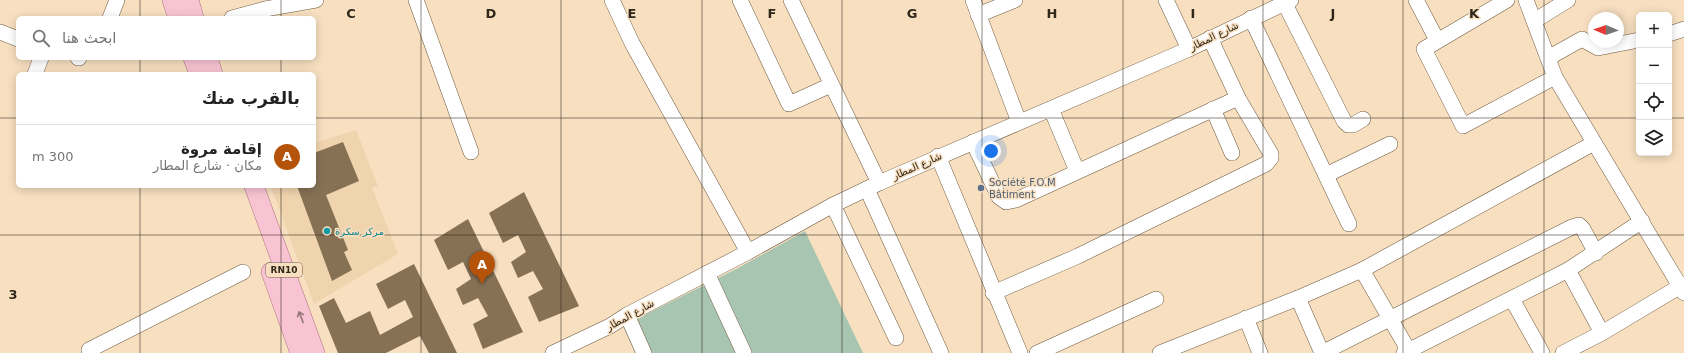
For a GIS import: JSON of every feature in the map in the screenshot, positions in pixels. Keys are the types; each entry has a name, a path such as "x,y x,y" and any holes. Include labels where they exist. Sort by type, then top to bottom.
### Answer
{"main road":[{"path":"172,0 177,16"},
{"path":"189,0 193,16"},
{"path":"193,60 198,72"},
{"path":"209,60 212,72"},
{"name":"RN10","path":"241,188 300,353"},
{"name":"RN10","path":"255,188 315,353"}],"street":[{"path":"111,16 117,0"},
{"path":"239,16 265,9 316,0"},
{"path":"416,0 472,152"},
{"path":"612,0 632,43 748,252"},
{"path":"740,0 789,104 831,85"},
{"path":"791,0 831,85 941,353"},
{"path":"973,0 1019,122"},
{"path":"978,15 1015,0"},
{"path":"1166,0 1189,49"},
{"path":"1416,0 1437,40"},
{"path":"1507,0 1424,49 1463,126 1555,77"},
{"path":"1526,0 1555,77 1683,288 1563,353"},
{"path":"1534,21 1568,0"},
{"path":"1286,1 1344,121 1348,125 1353,125 1363,119"},
{"name":"شارع المطار","path":"553,353 610,326 627,315 748,252 833,205 938,156 1189,49 1286,1"},
{"path":"1251,18 1349,224"},
{"path":"1672,33 1684,29"},
{"path":"0,32 16,38"},
{"path":"993,293 1078,256 1266,164 1271,158 1271,154 1238,98 1210,38"},
{"path":"1548,58 1582,39 1598,48 1636,41"},
{"path":"36,72 40,60"},
{"path":"973,142 997,193 1001,199 1006,202 1016,200 1238,98"},
{"path":"1051,109 1077,171"},
{"path":"1213,109 1232,153"},
{"path":"1160,353 1178,350 1246,318 1298,298 1362,270 1594,143"},
{"path":"1326,175 1390,144"},
{"path":"938,156 993,293 1020,353"},
{"path":"833,205 896,338"},
{"path":"1362,270 1408,352 1568,270 1596,253 1642,221"},
{"path":"1298,298 1322,353 1572,227 1579,225 1583,228 1596,253"},
{"path":"1568,270 1602,333"},
{"path":"90,353 89,350 243,272"},
{"path":"707,273 744,353"},
{"path":"1037,353 1156,299"},
{"path":"1512,299 1542,353"},
{"path":"627,315 644,353"},
{"path":"1246,318 1260,353"}],"shaded area":[{"path":"356,130 378,186 372,188 398,254 314,304 272,188 316,188 316,142"}],"green space":[{"path":"805,231 863,353 635,353 623,326 738,268"}],"building":[{"name":"مركز سكرة","path":"343,142 359,181 326,195 348,250 344,252 352,270 332,281 298,188 316,188 316,152"},
{"path":"524,192 579,306 539,322 528,297 543,289 533,271 518,278 511,262 526,252 518,235 503,243 489,213"},
{"path":"468,219 523,332 483,349 473,324 488,316 478,298 463,305 456,289 471,279 463,262 448,270 434,240"},
{"path":"414,264 457,353 429,353 420,336 386,353 338,353 319,306 334,298 346,323 370,311 380,335 413,317 405,300 388,309 376,284"}],"place":[{"name":"Société F.O.M Bâtiment","path":"981,188"},
{"name":"مركز سكرة","path":"327,231"},
{"name":"إقامة مروة","path":"482,284"}]}
